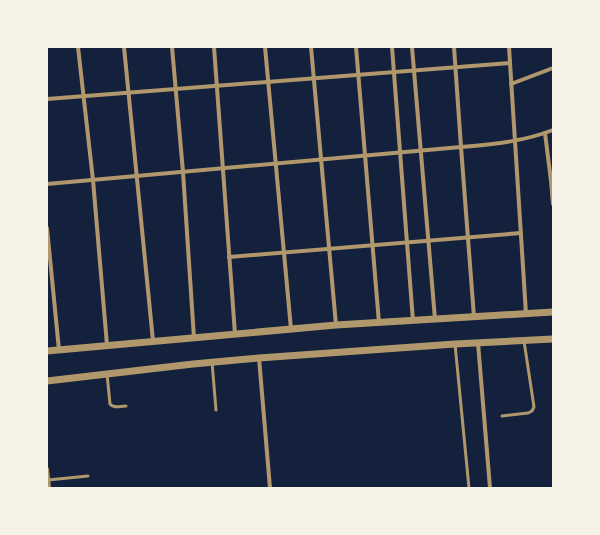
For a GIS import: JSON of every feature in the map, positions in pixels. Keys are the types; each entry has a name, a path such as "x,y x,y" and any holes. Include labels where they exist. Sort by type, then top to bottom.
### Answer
{"street":[{"path":"78,47 93,180 107,345"},
{"path":"124,47 152,341"},
{"path":"172,47 183,172 194,338"},
{"path":"214,47 235,334"},
{"path":"265,47 291,329"},
{"path":"311,47 336,325"},
{"path":"356,47 379,323"},
{"path":"392,47 413,321"},
{"path":"412,47 435,320"},
{"path":"454,47 474,317"},
{"path":"509,47 526,314"},
{"path":"47,99 510,63"},
{"path":"511,84 553,68"},
{"path":"47,184 461,147 515,141 553,130"},
{"path":"545,133 552,181 553,204"},
{"path":"47,228 60,350"},
{"path":"229,257 521,233"},
{"path":"47,351 336,325 553,312"},
{"path":"47,381 259,358 455,344 553,339"},
{"path":"478,343 490,488"},
{"path":"259,358 270,488"},
{"path":"47,469 49,488"}],"lane":[{"path":"502,416 528,413 532,411 534,407 524,340"},
{"path":"455,344 469,488"},
{"path":"212,362 216,410"},
{"path":"107,374 110,404 112,407 126,406"},
{"path":"48,480 88,476"}]}
